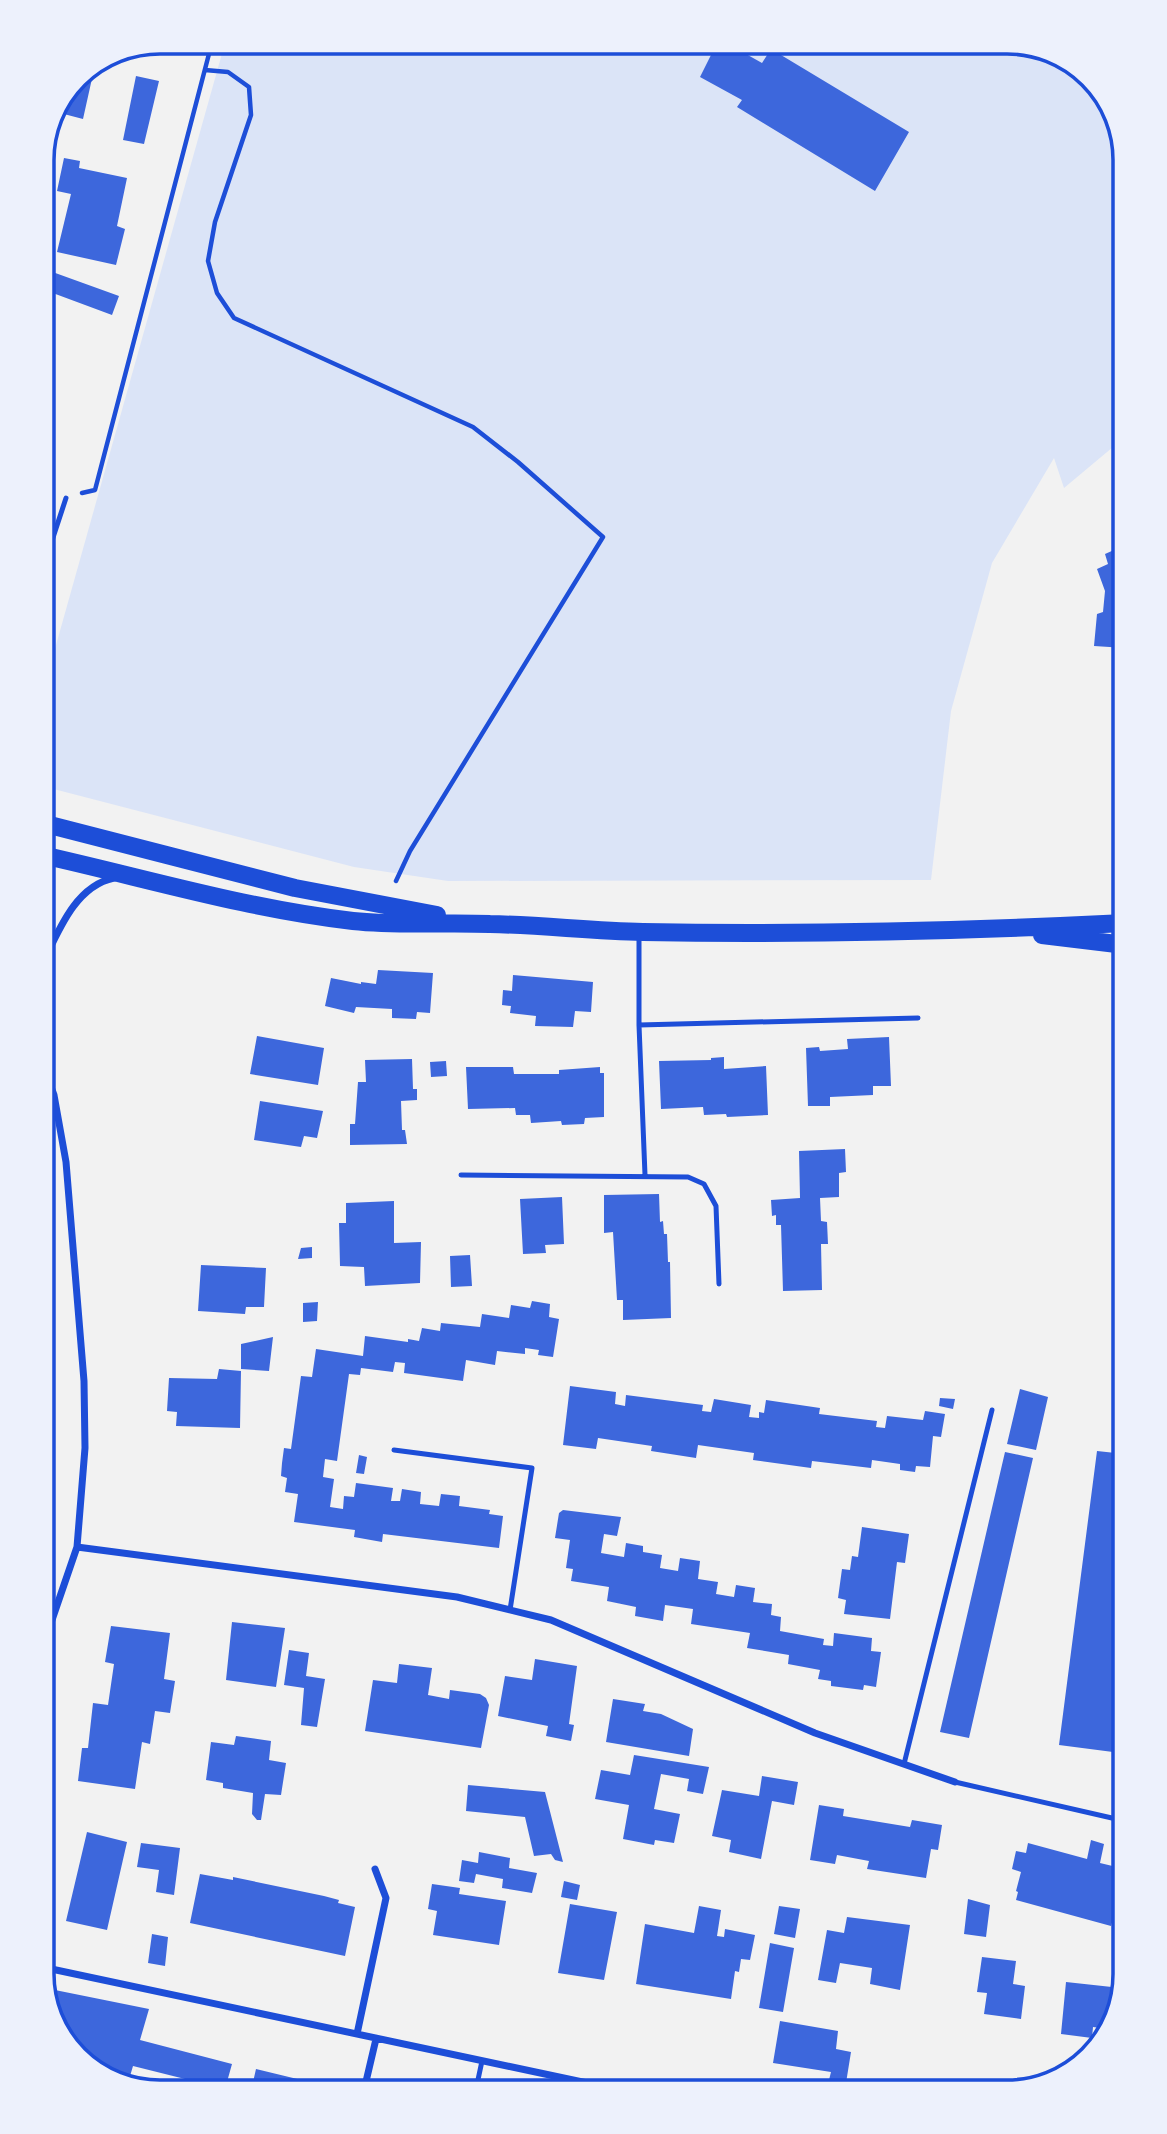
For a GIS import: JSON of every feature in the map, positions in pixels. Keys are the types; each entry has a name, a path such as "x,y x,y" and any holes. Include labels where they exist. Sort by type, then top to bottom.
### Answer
{"main road":[{"path":"54,826 231,872 384,907 489,924"},
{"path":"54,858 291,912 397,924 489,924 639,932 791,933 1113,924"},
{"path":"994,929 1113,944"}],"street":[{"path":"54,943 71,911 87,890 101,881 126,876"},
{"path":"54,1095 66,1162 84,1381 85,1448 76,1548 54,1613"},
{"path":"76,1548 457,1597 551,1620 815,1733 955,1782"},
{"path":"357,2034 386,1898 375,1870"},
{"path":"54,1970 573,2080"},
{"path":"366,2080 376,2039"}],"lane":[{"path":"54,534 66,498"},
{"path":"639,932 639,1025 645,1175"},
{"path":"639,1025 918,1018"},
{"path":"461,1175 688,1177 704,1184 716,1206 719,1284"},
{"path":"904,1764 992,1410"},
{"path":"394,1450 532,1468 510,1610"},
{"path":"955,1782 1113,1818"},
{"path":"478,2080 482,2061"}],"path":[{"path":"66,498 95,490 209,54"},
{"path":"205,70 228,72 249,87 251,115 215,222 208,261 217,293 234,318 473,427 518,462 603,537 410,851 384,907"}],"shaded area":[{"path":"222,54 1014,54 1054,65 1082,85 1099,107 1111,139 1113,160 1113,447 1064,488 1054,458 992,563 951,711 931,880 448,881 354,867 54,789 54,652"}],"building":[{"path":"712,54 746,54 762,63 768,54 779,54 909,132 875,191 737,107 742,100 700,77"},
{"path":"136,76 159,81 144,144 123,140"},
{"path":"92,80 83,119 65,114 76,96"},
{"path":"64,158 80,161 79,168 127,178 117,226 125,229 116,265 57,252 71,194 57,191"},
{"path":"54,273 119,296 112,315 54,293"},
{"path":"1113,550 1113,647 1094,646 1097,614 1103,612 1105,591 1097,569 1108,564 1105,554"},
{"path":"378,970 433,973 430,1013 417,1012 416,1019 392,1018 392,1009 356,1007 354,1013 325,1006 331,978 376,984"},
{"path":"513,975 593,982 591,1012 575,1011 573,1027 535,1026 536,1016 510,1013 511,1006 502,1005 503,990 512,991"},
{"path":"257,1036 324,1048 318,1085 250,1074"},
{"path":"889,1037 891,1086 873,1086 873,1095 830,1097 830,1106 808,1106 806,1048 819,1047 820,1051 848,1049 847,1039"},
{"path":"724,1057 724,1069 766,1066 768,1115 704,1115 703,1107 661,1109 659,1061 711,1060"},
{"path":"412,1059 413,1089 417,1089 417,1100 401,1101 402,1130 405,1130 407,1144 350,1145 350,1124 355,1124 358,1082 366,1082 365,1060"},
{"path":"446,1061 447,1076 431,1077 430,1062"},
{"path":"466,1067 513,1067 514,1074 559,1074 559,1070 600,1067 600,1073 604,1073 604,1117 585,1118 584,1124 562,1125 561,1121 531,1123 530,1115 516,1115 515,1108 468,1109"},
{"path":"260,1101 323,1111 317,1138 304,1136 301,1147 254,1140"},
{"path":"845,1149 846,1172 839,1173 839,1197 820,1198 821,1221 827,1222 828,1244 821,1244 822,1290 783,1291 781,1225 776,1225 776,1215 772,1216 771,1200 800,1198 799,1151"},
{"path":"659,1194 660,1222 663,1221 664,1234 667,1234 670,1262 671,1318 623,1320 623,1300 617,1300 613,1232 604,1233 604,1195"},
{"path":"562,1197 564,1244 545,1245 546,1253 523,1254 520,1199"},
{"path":"394,1201 394,1243 421,1242 420,1283 365,1286 364,1267 340,1266 339,1223 346,1223 346,1203"},
{"path":"312,1247 312,1258 298,1259 301,1248"},
{"path":"470,1255 472,1286 451,1287 450,1256"},
{"path":"201,1265 266,1268 264,1307 246,1307 245,1314 198,1311"},
{"path":"532,1301 550,1304 549,1317 559,1319 553,1357 538,1355 539,1350 525,1348 525,1354 497,1351 495,1365 466,1360 463,1381 404,1373 405,1363 395,1362 393,1372 361,1368 360,1375 349,1374 337,1461 325,1459 323,1477 334,1479 330,1507 343,1509 344,1496 354,1497 356,1483 393,1488 391,1501 400,1501 402,1489 421,1492 420,1504 439,1506 441,1494 460,1496 459,1506 490,1510 489,1514 503,1516 499,1548 383,1534 382,1542 354,1537 355,1530 294,1522 298,1494 285,1492 287,1478 281,1476 282,1463 284,1448 291,1449 301,1376 312,1377 316,1349 363,1356 365,1336 419,1341 422,1328 440,1331 441,1323 480,1327 482,1314 509,1318 511,1305 530,1308"},
{"path":"318,1302 317,1321 303,1322 303,1303"},
{"path":"273,1337 269,1371 241,1369 241,1344"},
{"path":"219,1369 241,1371 240,1428 176,1426 177,1412 167,1411 169,1378 217,1379"},
{"path":"570,1386 616,1392 615,1404 625,1406 626,1395 703,1405 702,1411 711,1412 714,1399 751,1405 749,1417 759,1418 759,1412 764,1413 766,1400 820,1408 819,1414 877,1421 876,1427 885,1428 887,1416 923,1420 925,1411 945,1414 941,1437 933,1436 930,1467 916,1466 915,1472 900,1470 900,1464 872,1460 871,1468 812,1461 811,1468 753,1460 754,1453 698,1445 696,1458 651,1451 652,1446 598,1438 596,1449 563,1445"},
{"path":"1020,1389 1048,1397 1036,1450 1007,1444"},
{"path":"940,1398 955,1399 953,1409 939,1406"},
{"path":"1097,1451 1113,1453 1113,1752 1059,1745"},
{"path":"1005,1452 1033,1458 969,1738 940,1732"},
{"path":"359,1455 367,1457 364,1474 356,1473"},
{"path":"563,1510 621,1517 617,1536 604,1534 601,1553 624,1557 626,1543 643,1546 643,1552 662,1555 660,1568 678,1571 680,1558 700,1561 698,1579 718,1582 716,1594 734,1597 736,1585 755,1588 753,1602 772,1604 771,1615 781,1617 780,1631 824,1639 823,1645 833,1646 834,1633 872,1638 871,1651 881,1652 876,1687 864,1685 863,1690 831,1686 831,1681 818,1679 820,1670 788,1664 789,1655 747,1648 750,1633 691,1624 693,1609 665,1605 663,1621 635,1616 636,1607 607,1601 609,1587 571,1581 573,1569 566,1568 570,1540 555,1538 559,1513"},
{"path":"862,1527 909,1534 905,1563 897,1562 890,1619 844,1614 846,1600 838,1598 842,1569 850,1570 852,1556 858,1557"},
{"path":"232,1622 285,1628 276,1687 226,1680"},
{"path":"111,1626 170,1633 164,1679 175,1681 170,1713 155,1711 150,1744 142,1742 135,1789 78,1781 82,1748 88,1748 93,1703 108,1705 114,1664 105,1662"},
{"path":"289,1650 309,1653 306,1676 325,1679 317,1727 301,1725 304,1688 284,1685"},
{"path":"535,1659 577,1666 569,1724 574,1725 571,1741 546,1736 548,1726 498,1716 505,1676 532,1680"},
{"path":"399,1664 432,1668 428,1695 449,1699 450,1690 480,1694 486,1698 489,1705 481,1748 365,1731 373,1680 397,1683"},
{"path":"613,1699 645,1704 643,1711 661,1714 693,1729 689,1756 606,1742"},
{"path":"236,1736 271,1741 269,1760 286,1763 281,1795 265,1794 261,1820 257,1820 252,1814 253,1793 223,1788 223,1783 206,1780 211,1742 234,1745"},
{"path":"634,1755 709,1767 703,1794 687,1791 689,1779 661,1774 654,1809 680,1814 674,1843 655,1840 654,1845 623,1839 629,1805 595,1799 601,1770 630,1775"},
{"path":"762,1776 798,1782 794,1805 772,1801 761,1859 729,1852 731,1840 712,1836 722,1790 759,1796"},
{"path":"468,1785 545,1792 563,1862 555,1860 551,1854 534,1856 525,1817 466,1811"},
{"path":"819,1805 844,1809 843,1816 910,1827 912,1820 942,1825 938,1850 931,1849 926,1878 867,1869 869,1861 837,1855 835,1864 810,1860"},
{"path":"87,1832 127,1842 107,1930 66,1921"},
{"path":"1091,1840 1104,1844 1100,1863 1113,1866 1111,1926 1016,1900 1021,1872 1012,1869 1016,1851 1026,1853 1028,1843 1087,1859"},
{"path":"141,1843 180,1848 174,1895 156,1892 159,1870 137,1867"},
{"path":"479,1852 510,1858 509,1868 537,1873 532,1893 502,1888 503,1879 476,1874 474,1883 459,1881 462,1860 478,1863"},
{"path":"200,1874 233,1880 233,1877 324,1896 355,1907 345,1956 190,1923"},
{"path":"564,1881 580,1885 577,1900 561,1897"},
{"path":"432,1884 460,1888 459,1894 506,1901 499,1945 433,1935 437,1911 428,1909"},
{"path":"968,1899 990,1905 986,1937 964,1934"},
{"path":"570,1904 617,1912 604,1980 558,1973"},
{"path":"699,1906 721,1910 717,1936 724,1937 725,1929 755,1935 750,1960 741,1959 739,1972 735,1971 731,1999 636,1984 645,1924 694,1933"},
{"path":"779,1906 800,1909 795,1938 774,1934"},
{"path":"847,1917 910,1925 900,1990 870,1984 872,1968 840,1963 836,1983 818,1980 827,1930 844,1933"},
{"path":"152,1934 168,1937 165,1966 148,1963"},
{"path":"770,1943 794,1948 783,2012 759,2008"},
{"path":"982,1957 1016,1961 1013,1984 1025,1986 1021,2019 984,2014 987,1993 977,1992"},
{"path":"1066,1982 1112,1987 1102,2021 1098,2028 1093,2027 1091,2038 1061,2034"},
{"path":"56,1990 149,2009 140,2040 232,2064 228,2080 189,2080 133,2066 130,2075 126,2074 113,2069 85,2049 68,2027"},
{"path":"780,2021 838,2031 836,2049 851,2052 846,2080 829,2080 831,2072 773,2063"},
{"path":"256,2069 301,2080 254,2080"}]}
